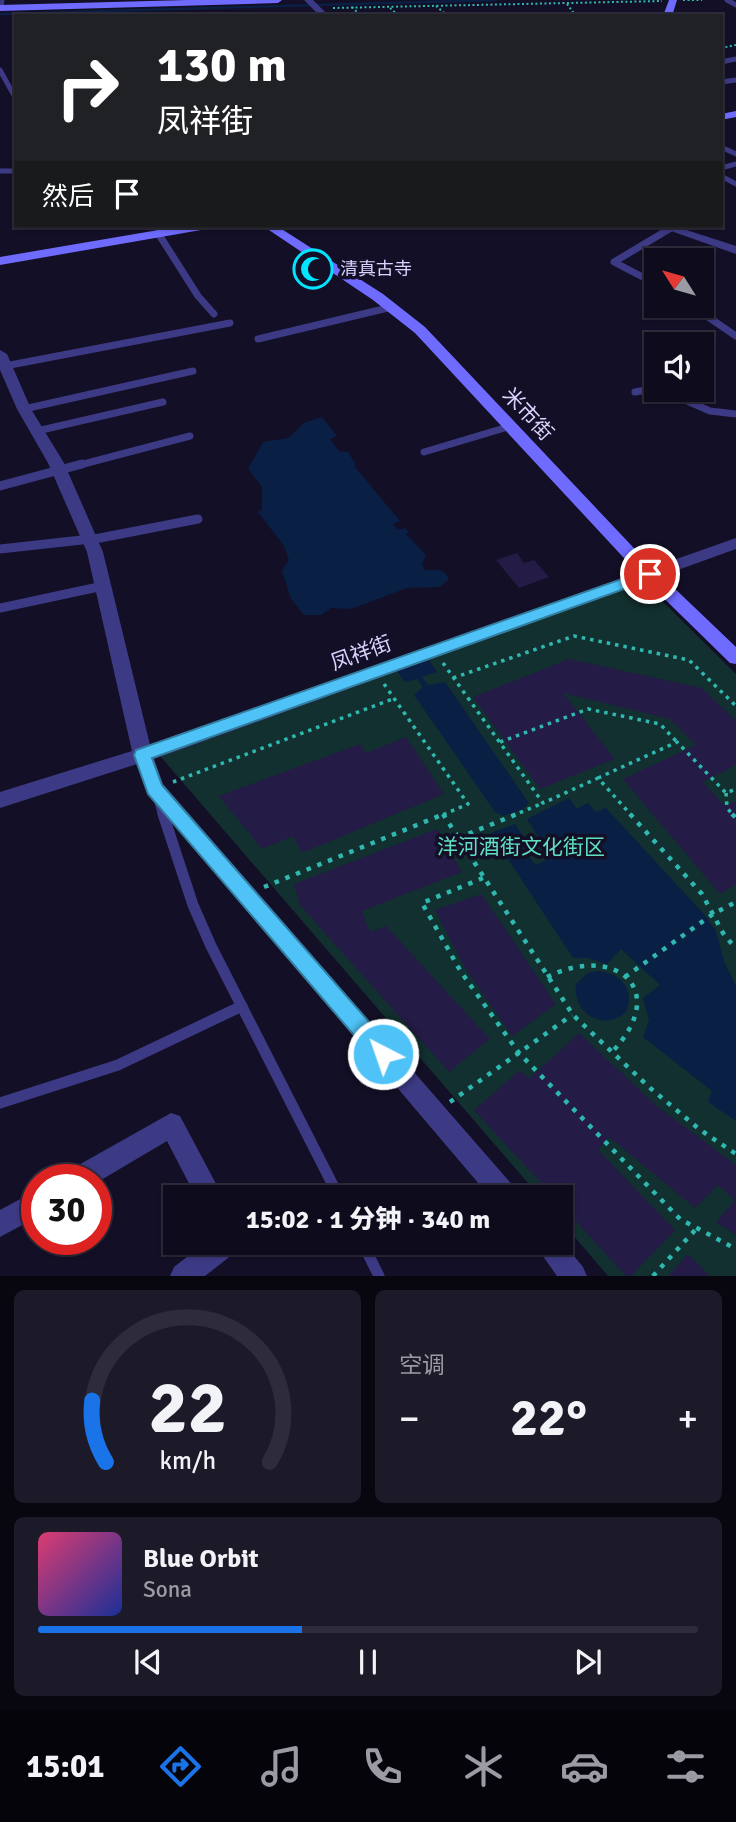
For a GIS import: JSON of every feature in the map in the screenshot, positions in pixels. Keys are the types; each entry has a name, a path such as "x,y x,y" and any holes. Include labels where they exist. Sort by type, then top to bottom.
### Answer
{"street":[{"path":"1,5 278,0"},
{"path":"0,261 183,228"},
{"name":"米市街","path":"272,228 392,307 420,330 650,574 736,658"},
{"path":"670,228 736,250"},
{"path":"3,360 7,385 59,470 91,542 142,755 155,789 496,1185"},
{"name":"凤祥街","path":"0,800 142,755 736,543"},
{"path":"104,1164 171,1125 204,1185"},
{"path":"0,1224 21,1212"},
{"path":"183,1276 211,1255"},
{"path":"556,1255 574,1276"}],"lane":[{"path":"727,0 736,5"},
{"path":"0,70 14,95"},
{"path":"644,278 614,262 665,228"},
{"path":"155,231 198,296 214,314"},
{"path":"258,339 392,307"},
{"path":"710,318 736,336"},
{"path":"3,360 230,323"},
{"path":"24,409 193,371"},
{"path":"635,392 644,390"},
{"path":"37,432 163,402"},
{"path":"689,402 710,411 736,414"},
{"path":"424,452 511,426"},
{"path":"0,486 190,436"},
{"path":"0,549 91,542 198,519"},
{"path":"0,608 103,586"},
{"path":"142,755 193,905 333,1185"},
{"path":"0,1103 118,1065 242,1006"},
{"path":"368,1255 379,1276"}],"path":[{"path":"313,4 389,7 702,0"},
{"path":"566,3 574,14"},
{"path":"436,6 446,14"},
{"path":"352,7 359,14"},
{"path":"389,7 397,14"},
{"path":"453,678 575,636 689,660 736,706"},
{"path":"435,651 543,803"},
{"path":"246,894 468,804 376,672"},
{"path":"155,789 395,698"},
{"path":"500,742 588,709 660,724 726,793 727,808 736,818"},
{"path":"458,838 677,742"},
{"path":"598,778 702,894 736,949"},
{"path":"726,793 736,789"},
{"path":"443,814 573,1015 699,1129 736,1154"},
{"path":"483,878 422,903 461,972 519,1053 680,1219 736,1249"},
{"path":"625,976 713,914 736,901"},
{"path":"547,977 570,966 590,964 604,966 625,976 638,991 638,1016 625,1038 612,1052"},
{"path":"435,1114 573,1015"},
{"path":"653,1276 697,1228"}],"green space":[{"name":"洋河酒街文化街区","path":"633,578 649,588 736,674 736,1276 608,1276 573,1235 573,1185 530,1185 154,749"}],"water":[{"path":"322,417 337,436 330,439 339,451 348,452 355,467 400,521 393,524 398,530 405,528 409,532 406,534 426,555 422,564 424,570 438,570 447,575 449,579 440,587 407,588 351,609 331,608 321,615 304,615 291,599 282,571 289,560 284,546 258,512 262,510 262,487 248,469 263,442 288,438 304,423"},
{"path":"426,656 437,672 422,677 428,685 445,682 529,803 522,810 503,816 495,812 414,695 423,687 417,679 405,682 394,667"},
{"path":"569,798 577,809 588,803 596,812 606,808 703,913 716,931 724,961 736,986 736,1121 708,1102 712,1091 643,1037 649,1020 643,998 660,985 621,949 607,964 587,958 573,958 491,833 515,824 527,842 522,845 535,865 560,854 546,835 539,838 527,819"},
{"path":"597,971 618,978 627,989 629,1004 626,1012 617,1018 599,1020 591,1017 579,1004 576,984 588,973"}],"building":[{"path":"517,553 524,563 534,560 549,577 519,588 496,560"},
{"path":"569,659 702,688 736,721 736,765 703,782 725,806 736,801 736,885 720,894 623,779 696,745 670,719 563,693 615,759 540,789 473,697"},
{"path":"406,737 444,794 302,853 293,836 262,849 219,796 360,744 366,753"},
{"path":"437,829 462,872 362,911 370,932 386,926 490,1039 449,1072 300,905 294,884"},
{"path":"481,894 556,1004 512,1036 464,966 435,910"},
{"path":"579,1033 658,1107 736,1165 736,1235 716,1222 735,1200 718,1185 695,1208 609,1137 598,1150 675,1230 631,1276 626,1276 573,1218 573,1185 543,1185 474,1110 520,1070 529,1079"},
{"path":"688,1254 710,1276 668,1276"}],"waterway":[{"path":"0,14 496,0"}],"place":[{"name":"清真古寺","path":"313,269"}],"route":[{"path":"383,1054 155,789 142,755 650,574"}]}
